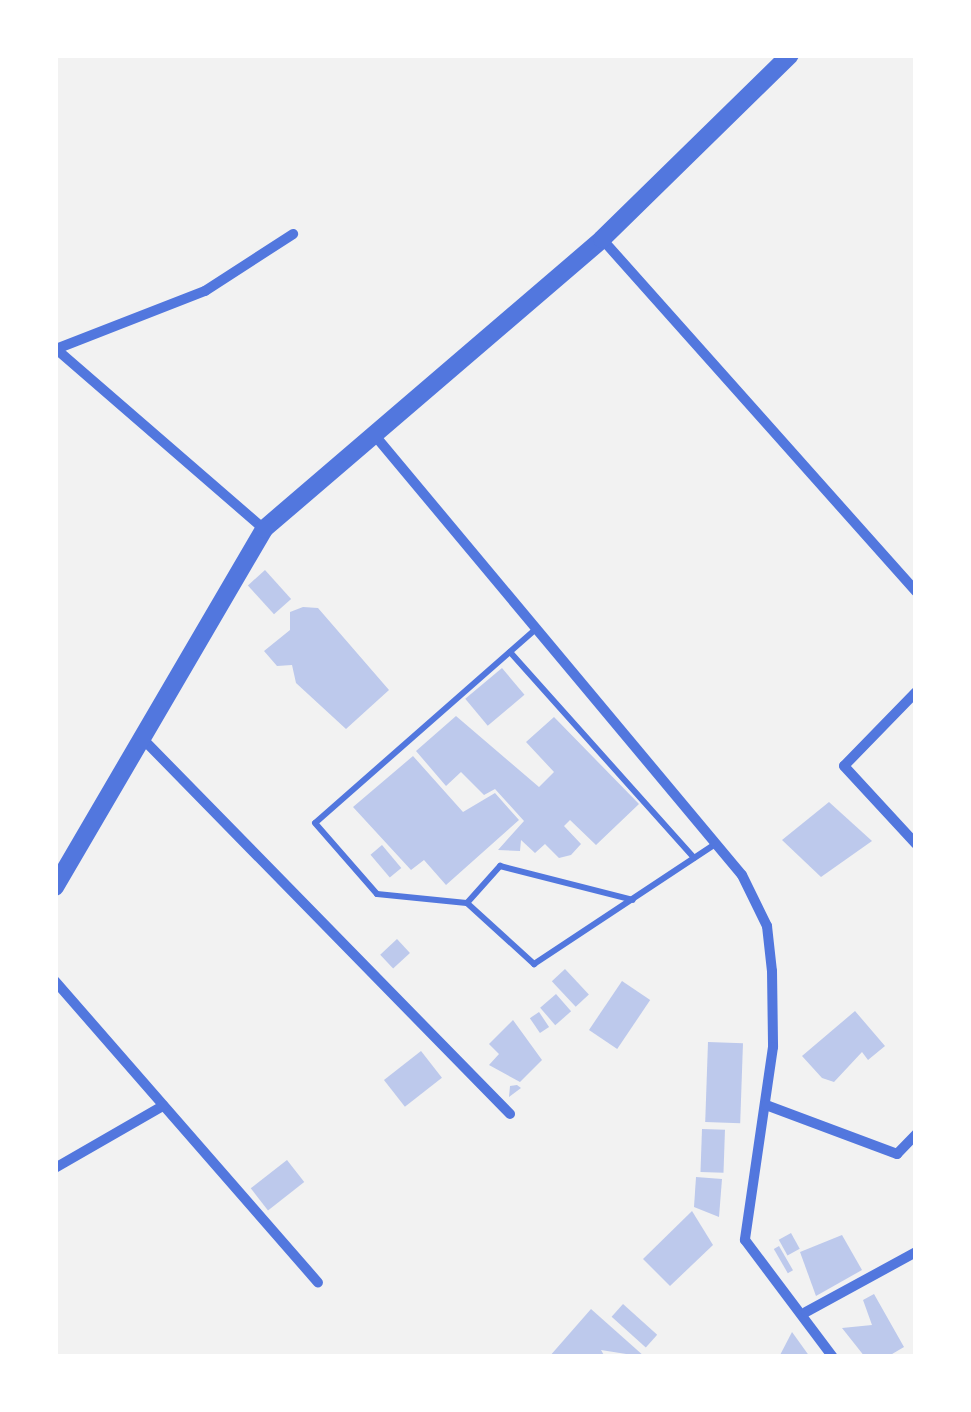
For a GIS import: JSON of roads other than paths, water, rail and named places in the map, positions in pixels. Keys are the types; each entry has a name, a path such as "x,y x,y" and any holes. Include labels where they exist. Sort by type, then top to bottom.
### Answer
{"street":[{"path":"55,887 140,735 264,529 377,438 602,239 790,55"},
{"path":"264,529 56,349 204,291 294,234"},
{"path":"602,239 916,591"},
{"path":"377,438 718,842 768,926 766,1106 745,1240 806,1312 834,1357"},
{"path":"916,692 844,766 916,844"},
{"path":"140,735 510,1114"},
{"path":"55,982 318,1282"},
{"path":"55,1168 163,1106"},
{"path":"766,1106 897,1154 916,1134"},
{"path":"806,1312 916,1252"}],"lane":[{"path":"537,628 315,823 377,894 467,903 534,964 718,842"},
{"path":"510,652 694,858"},
{"path":"467,903 500,866 634,900"}]}
